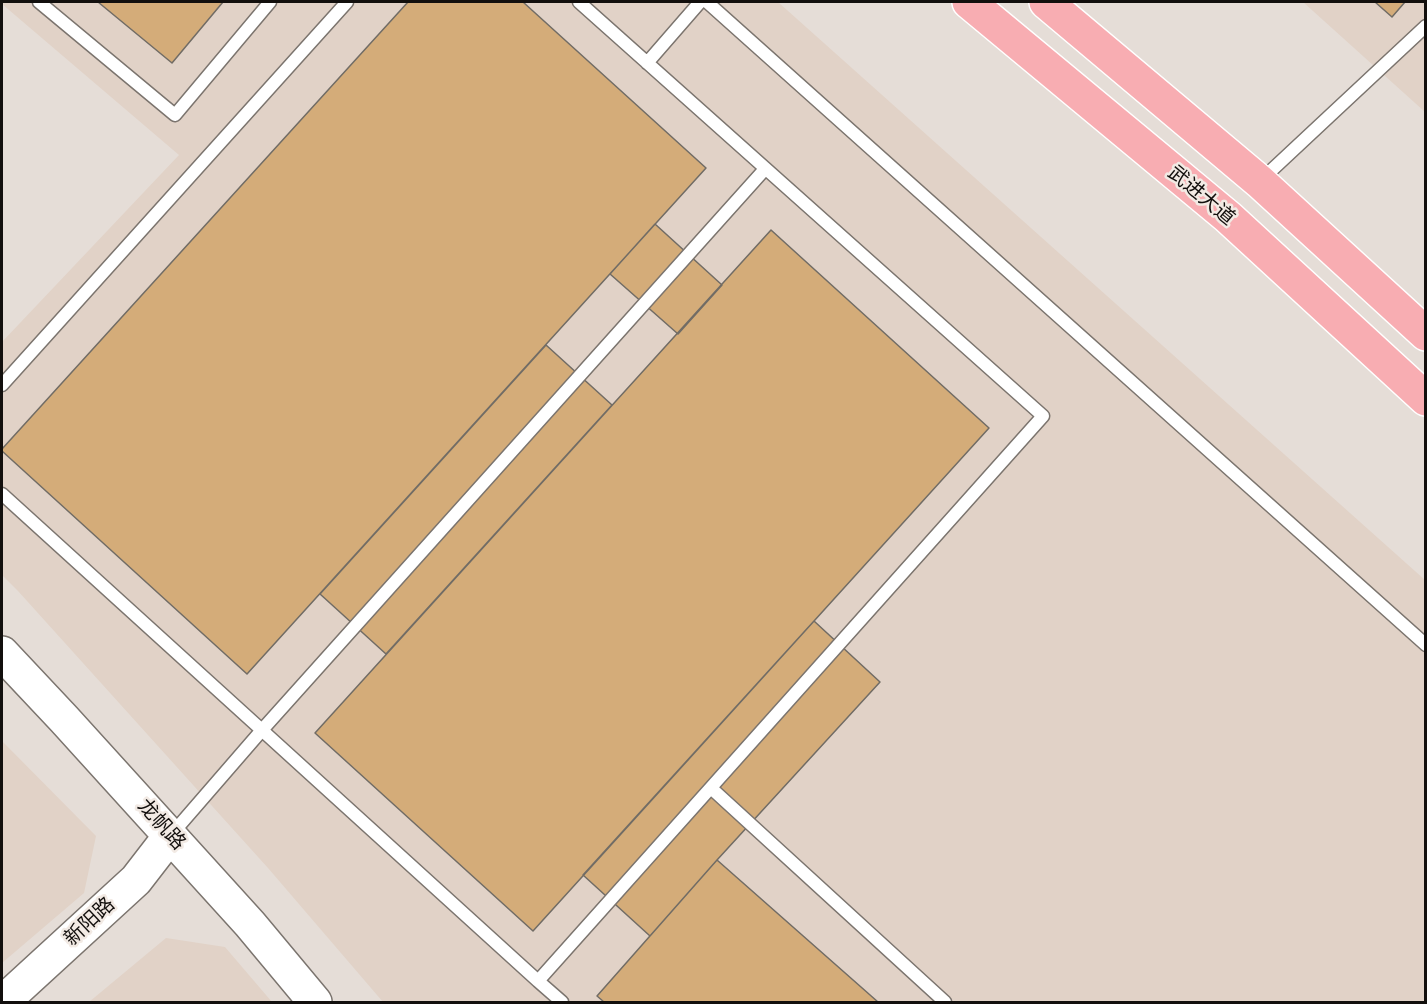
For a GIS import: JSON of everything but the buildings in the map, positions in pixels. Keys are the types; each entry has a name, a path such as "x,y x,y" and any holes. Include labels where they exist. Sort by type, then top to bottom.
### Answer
{"main road":[{"name":"武进大道","path":"969,2 1228,217 1425,399"},
{"path":"1046,2 1260,182 1425,334"}],"street":[{"name":"龙帆路","path":"2,653 250,924 315,1002"},
{"name":"新阳路","path":"3,1002 136,880 171,836"}],"lane":[{"path":"39,2 175,116 270,2"},
{"path":"2,385 347,2"},
{"path":"538,981 1043,416 579,2"},
{"path":"647,63 700,2"},
{"path":"707,2 1425,645"},
{"path":"1260,182 1425,26"},
{"path":"171,836 262,730 765,169"},
{"path":"2,494 562,1002"},
{"path":"711,788 945,1002"}],"shaded area":[{"path":"2,2 778,2 1425,580 1425,1002 383,1002 268,868 2,575 2,342 179,155"},
{"path":"1303,2 1425,2 1425,112"},
{"path":"2,741 96,836 84,893 2,963"},
{"path":"166,938 225,947 272,1002 89,1002"}]}
